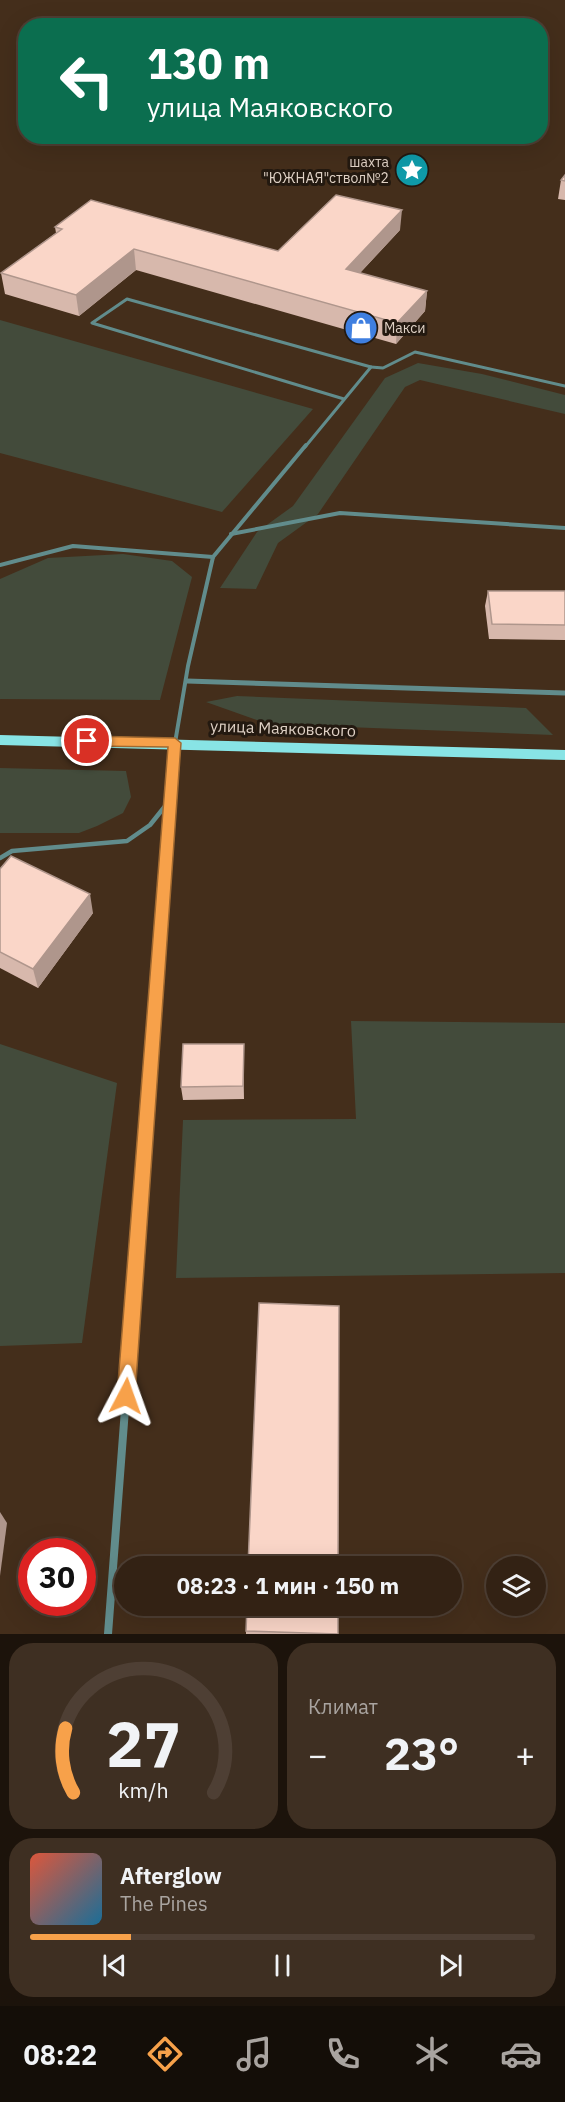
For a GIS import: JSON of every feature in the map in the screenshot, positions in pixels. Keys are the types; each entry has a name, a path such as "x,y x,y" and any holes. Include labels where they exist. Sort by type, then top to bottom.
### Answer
{"main road":[{"name":"улица Маяковского","path":"0,740 565,755"}],"street":[{"path":"187,681 565,693"},
{"path":"108,1634 175,743"}],"lane":[{"path":"344,399 92,323 127,299 371,367 383,368 415,352 565,386"},
{"path":"175,743 213,557 371,367"},
{"path":"230,534 340,513 565,528"},
{"path":"0,565 73,546 213,557"},
{"path":"0,858 12,851 127,841 150,825 170,799"}],"green space":[{"path":"0,320 313,409 222,512 0,453"},
{"path":"418,363 482,374 565,395 565,414 420,380 405,387 318,514 278,543 256,589 220,588 257,532 293,506 385,378"},
{"path":"123,554 172,561 192,577 160,700 0,699 0,579 48,558"},
{"path":"237,696 526,708 553,735 268,724 206,702"},
{"path":"0,768 126,771 131,797 123,813 79,833 0,833"},
{"path":"351,1021 565,1023 565,1273 176,1278 183,1120 356,1119"},
{"path":"0,1044 117,1083 82,1343 0,1346"}],"building":[{"path":"336,195 402,210 346,269 427,291 397,323 134,249 76,295 1,273 62,229 55,227 91,200 278,251"},
{"path":"488,591 565,591 565,625 492,624"},
{"path":"11,856 90,894 33,969 0,952 0,869"},
{"path":"183,1044 244,1044 243,1086 181,1087"},
{"path":"259,1303 339,1306 338,1556 248,1556"},
{"path":"247,1616 338,1616 338,1634 246,1631"}],"place":[{"name":"шахта \"ЮЖНАЯ\"ствол№2","path":"412,170"},
{"name":"Макси","path":"361,328"}],"route":[{"path":"87,741 175,743 126,1396"}]}
